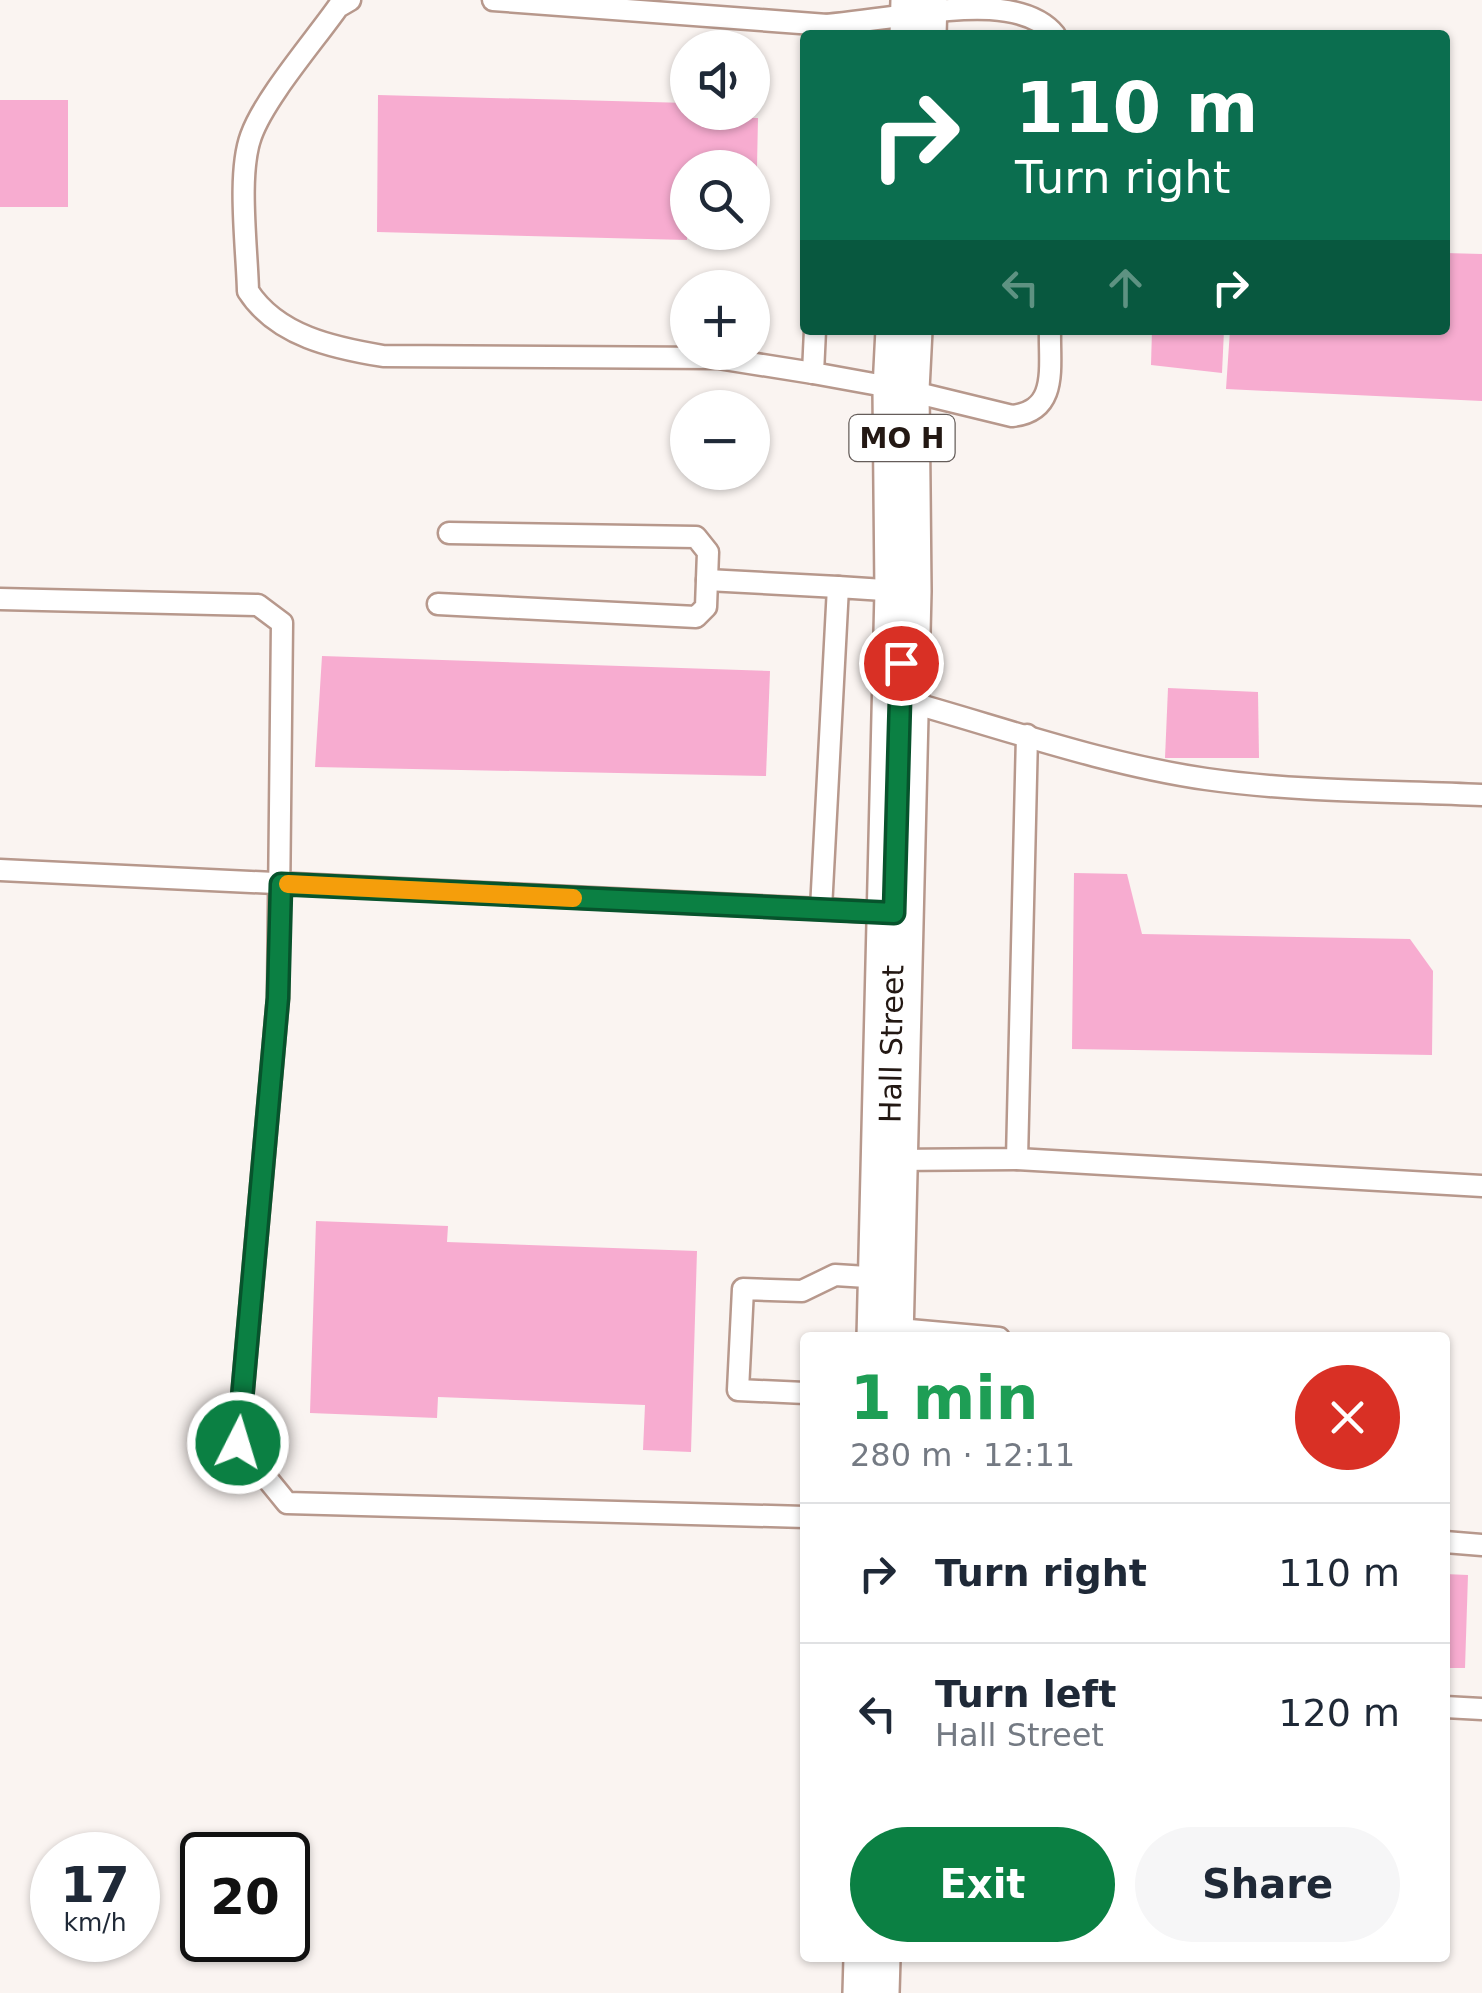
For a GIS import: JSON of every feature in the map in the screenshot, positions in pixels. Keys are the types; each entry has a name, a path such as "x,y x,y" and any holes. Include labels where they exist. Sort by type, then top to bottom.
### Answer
{"main road":[{"name":"Hall Street","path":"885,1315 903,591 904,335"},
{"path":"871,1993 872,1962"}],"lane":[{"path":"350,0 338,7 258,118 249,139 244,169 248,291 257,305 297,334 347,350 383,356 718,358 901,389 1012,416 1030,414 1042,403 1049,387 1050,335"},
{"path":"493,0 827,30 975,4 1014,9 1048,24 1052,30"},
{"path":"814,374 815,335"},
{"path":"438,604 696,616 706,607 708,552 696,537 449,533"},
{"path":"707,580 903,591"},
{"path":"821,910 838,587"},
{"path":"0,599 258,604 282,623 278,998 238,1443 288,1502 800,1517"},
{"path":"900,700 1116,761 1206,778 1286,786 1482,795"},
{"path":"1017,1158 1027,735"},
{"path":"0,870 894,913"},
{"path":"890,1160 1017,1158 1482,1186"},
{"path":"800,1393 738,1390 743,1289 802,1291 835,1275 885,1315 969,1332"},
{"path":"1450,1542 1482,1545"},
{"path":"1450,1707 1482,1709"}],"building":[{"path":"378,95 670,103 670,130 758,130 757,150 670,150 670,240 377,232"},
{"path":"0,100 68,100 68,207 0,207"},
{"path":"1450,253 1482,254 1482,401 1226,389 1230,335 1450,335"},
{"path":"1152,335 1224,335 1222,373 1151,365"},
{"path":"322,656 770,671 766,776 315,767"},
{"path":"1168,688 1258,692 1259,758 1165,758"},
{"path":"1074,873 1127,874 1142,934 1410,939 1433,971 1432,1055 1072,1049"},
{"path":"316,1221 448,1226 447,1242 697,1251 691,1452 643,1450 645,1405 438,1397 437,1418 310,1413"},
{"path":"1450,1574 1468,1575 1465,1668 1450,1668"}],"slow traffic":[{"path":"288,884 573,898"}],"route":[{"path":"238,1443 278,998 281,884 894,913 901,663"}]}
